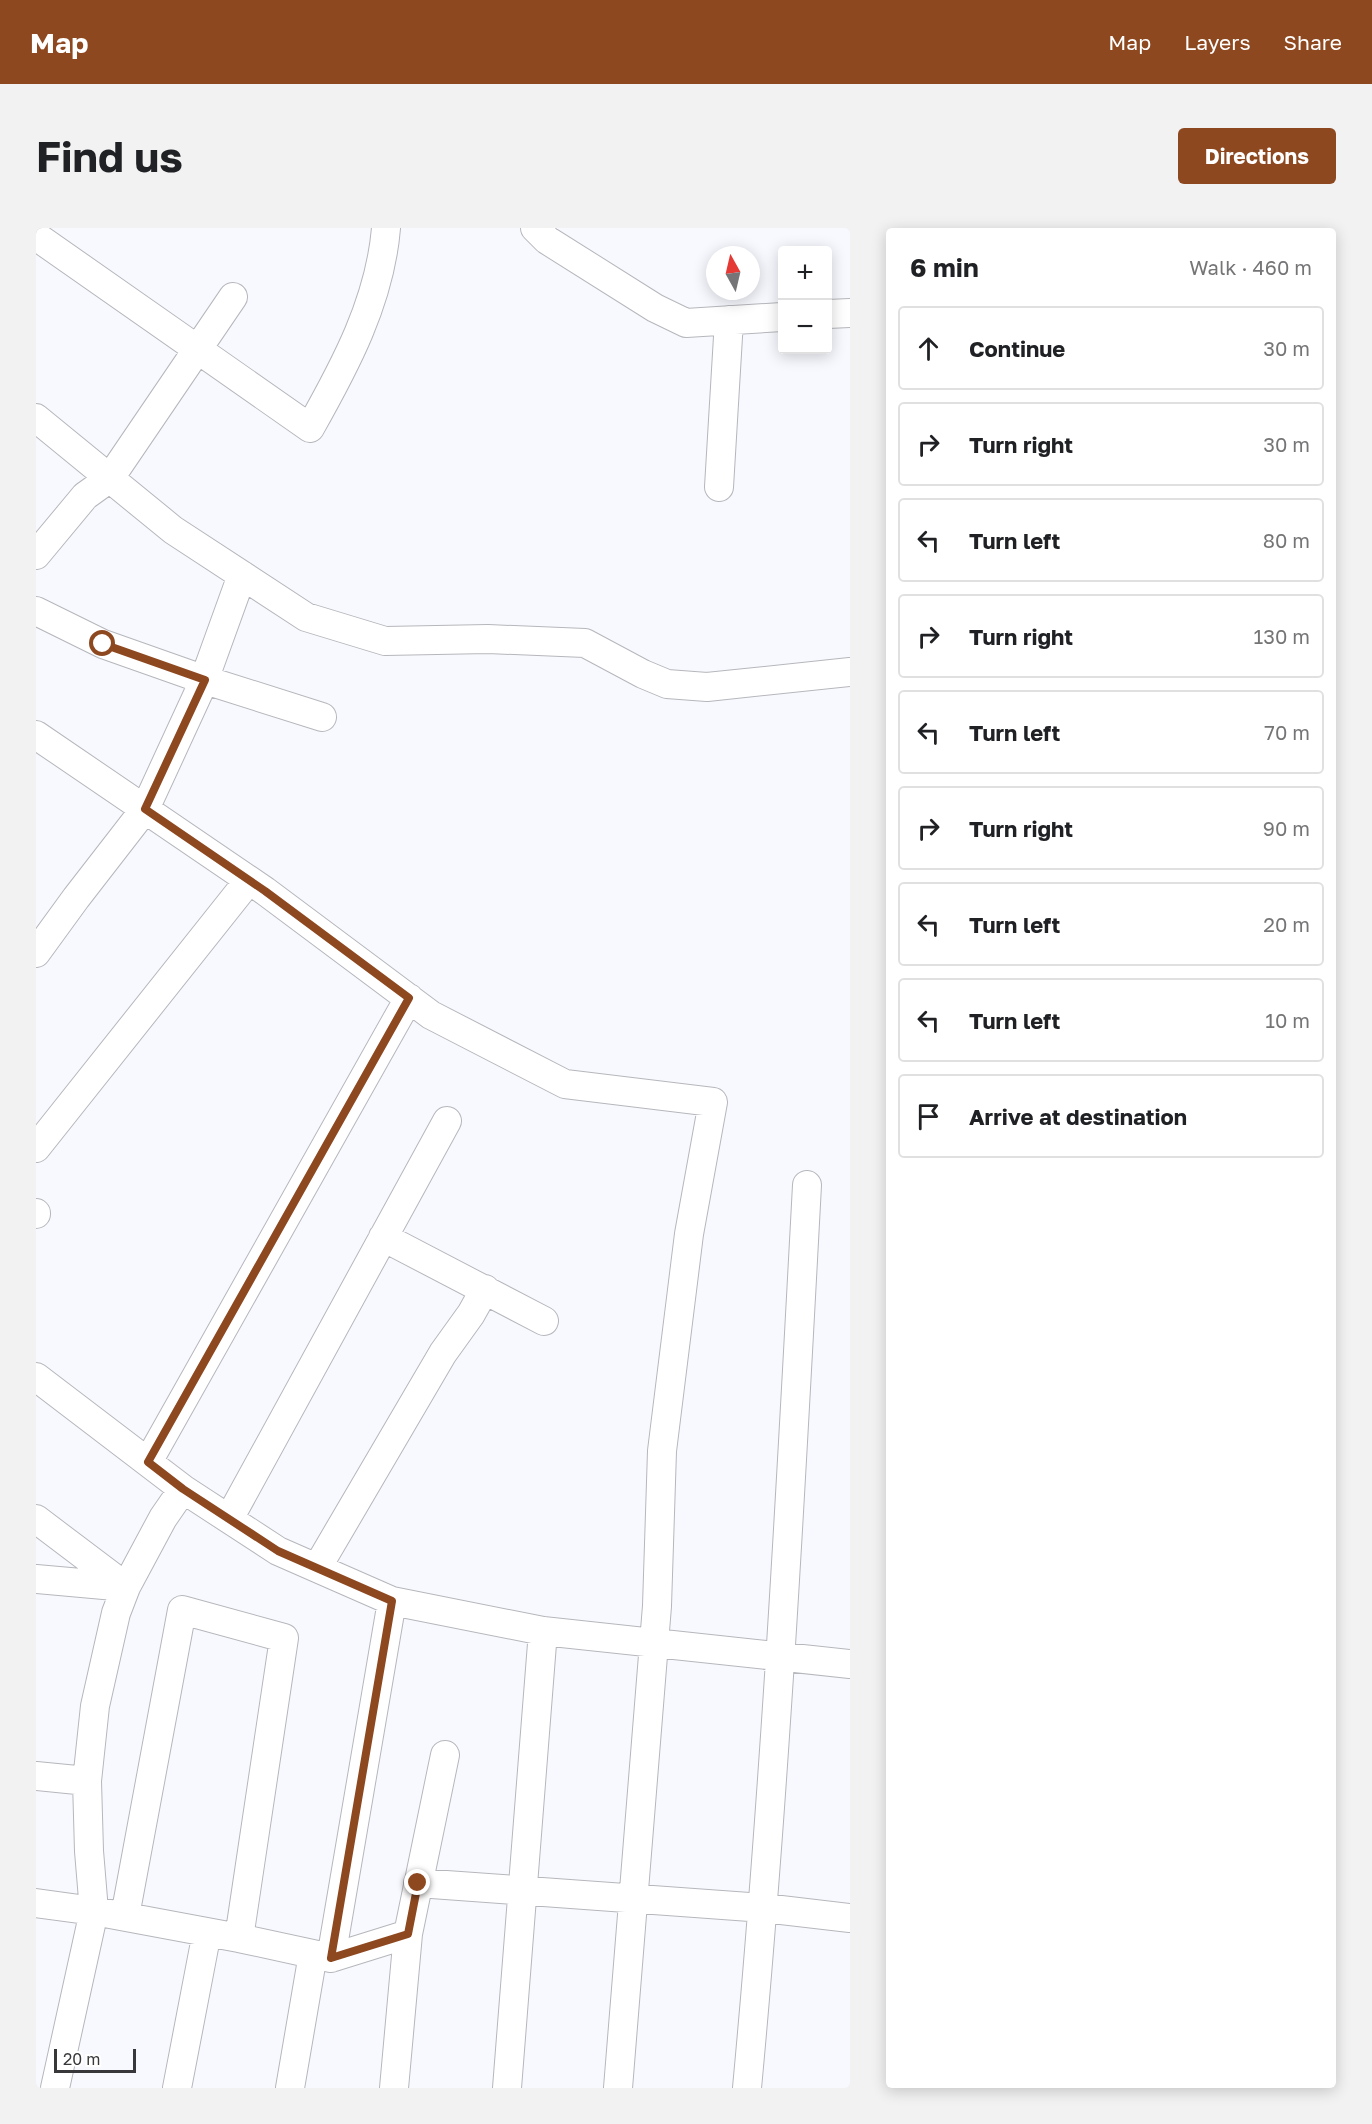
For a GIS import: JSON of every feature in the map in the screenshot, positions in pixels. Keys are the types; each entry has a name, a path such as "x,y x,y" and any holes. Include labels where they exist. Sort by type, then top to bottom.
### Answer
{"street":[{"path":"42,237 310,428 361,331 384,249 386,228"},
{"path":"535,228 547,240 655,308 686,323 778,317"},
{"path":"574,228 576,258"},
{"path":"36,555 86,496 110,478 233,297"},
{"path":"832,314 850,313"},
{"path":"719,487 729,320"},
{"path":"36,418 173,530 306,617 385,640 488,639 585,643 667,684 707,687 850,672"},
{"path":"36,953 76,897 145,809 205,680 242,575"},
{"path":"36,611 103,644 205,680 322,717"},
{"path":"39,742 145,809 249,880 431,1015 565,1084 713,1102 689,1234 662,1450 654,1644 618,2088"},
{"path":"36,1148 249,880"},
{"path":"148,1462 409,998"},
{"path":"229,1519 447,1121"},
{"path":"747,2088 764,1908 781,1656 807,1185"},
{"path":"383,1237 544,1321"},
{"path":"317,1568 443,1353 471,1314 485,1289"},
{"path":"36,1377 183,1489 278,1551 392,1601 543,1631 850,1665"},
{"path":"55,2088 94,1911 87,1781 95,1706 116,1613 126,1587 163,1518 183,1489"},
{"path":"36,1519 126,1587"},
{"path":"36,1579 126,1587"},
{"path":"290,2088 322,1956 392,1601"},
{"path":"125,1916 182,1610 284,1638 238,1938"},
{"path":"507,2088 543,1631"},
{"path":"394,2088 408,1934 445,1755"},
{"path":"36,1776 87,1781"},
{"path":"418,1883 764,1908 850,1918"},
{"path":"36,1903 125,1916 322,1956 408,1934"},
{"path":"177,2088 207,1932"}],"route":[{"path":"103,644 205,680 145,809 265,891 409,998 148,1462 183,1489 278,1551 392,1601 331,1958 408,1934 418,1883"}]}
